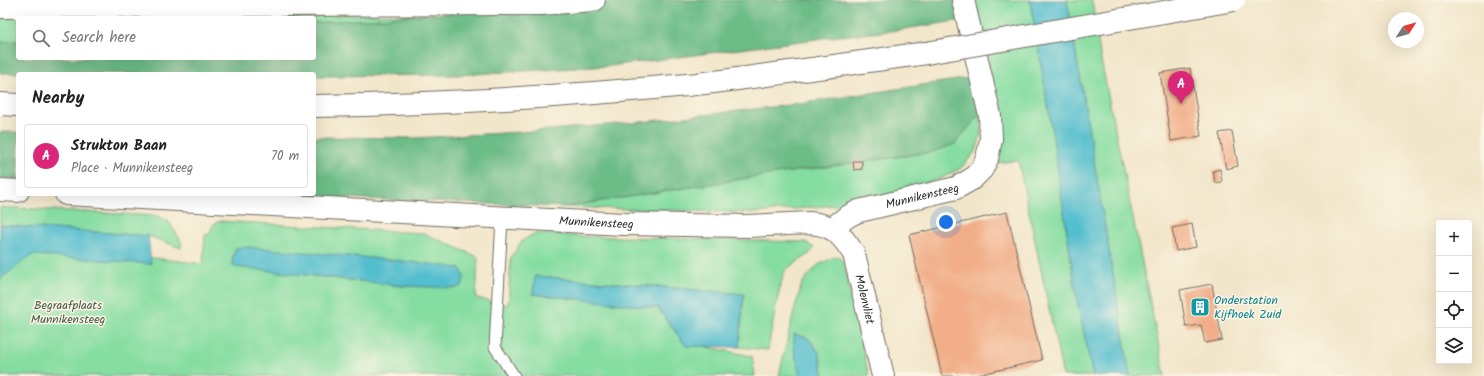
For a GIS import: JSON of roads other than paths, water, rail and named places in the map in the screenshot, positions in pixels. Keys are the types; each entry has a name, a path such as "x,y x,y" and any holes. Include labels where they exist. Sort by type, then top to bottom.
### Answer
{"street":[{"path":"0,7 268,2 540,4 594,0"},
{"name":"Munnikensteeg","path":"101,196 502,219 676,226 823,224 833,229 840,221 859,211 956,188 972,179 982,169 987,159 991,139 990,116 963,0"},
{"path":"316,106 444,103 557,96 719,81 926,53 1234,0"},
{"path":"0,104 16,105"},
{"path":"0,190 16,191"},
{"name":"Molenvliet","path":"833,229 846,241 854,254 883,376"}],"lane":[{"path":"502,219 495,347 514,376"}],"water":[{"path":"1030,0 1067,0 1130,376 1093,376 1077,300 1050,118"},
{"path":"0,225 148,236 151,264 32,255 0,279"},
{"path":"248,247 404,261 460,268 464,275 463,285 457,288 403,286 233,266 233,256 236,248"},
{"path":"535,276 744,294 739,347 686,346 658,308 533,294"},
{"path":"794,334 808,338 819,353 824,376 800,376 794,349"}],"place":[{"name":"Strukton Baan","path":"1181,104"},
{"name":"Onderstation Kijfhoek Zuid","path":"1200,307"}],"park label":[{"name":"Begraafplaats Munnikensteeg","path":"68,312"}]}
